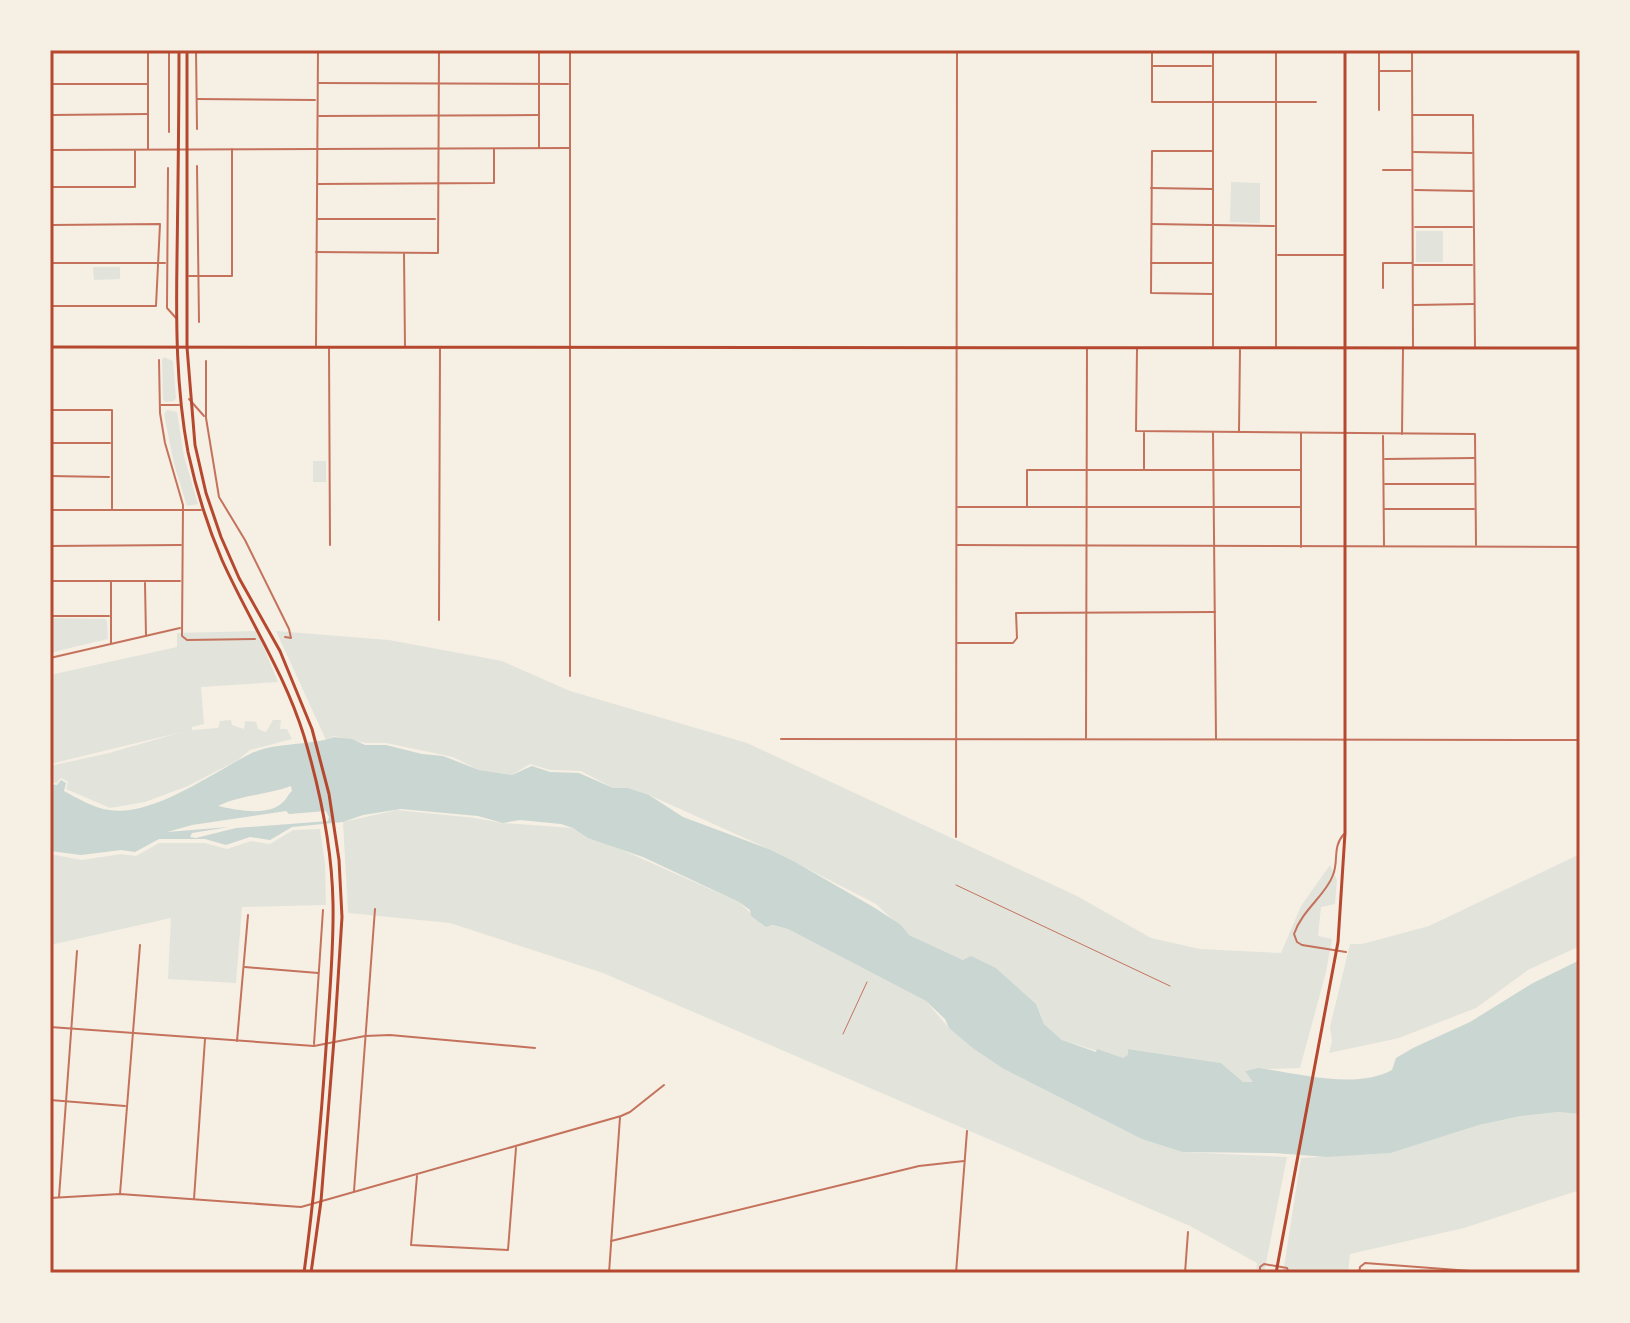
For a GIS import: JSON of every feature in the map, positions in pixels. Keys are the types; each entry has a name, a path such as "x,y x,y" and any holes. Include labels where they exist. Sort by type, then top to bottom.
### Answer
{"main road":[{"path":"179,50 176,319 182,405 191,464 203,510 231,578 274,659 303,735 324,820 332,891 326,1044 314,1204 304,1273"},
{"path":"187,50 187,347 195,445 211,509 234,567 283,658 312,729 336,831 342,890 334,1043 321,1201 311,1273"},
{"path":"1276,1272 1336,957 1345,833 1345,50"},
{"path":"50,347 1580,348"}],"street":[{"path":"50,347 51,51 169,50 169,132"},
{"path":"196,50 197,129"},
{"path":"230,50 539,51 539,148"},
{"path":"570,50 570,676"},
{"path":"956,837 957,50"},
{"path":"1152,50 1152,102 1316,102"},
{"path":"1213,50 1213,348"},
{"path":"1276,50 1276,348"},
{"path":"1379,50 1379,110"},
{"path":"1412,50 1413,348"},
{"path":"148,51 148,150"},
{"path":"316,347 318,51"},
{"path":"316,252 438,253 439,51"},
{"path":"1152,66 1213,66"},
{"path":"1379,71 1412,71"},
{"path":"317,83 570,84"},
{"path":"51,84 148,84"},
{"path":"187,103 317,100"},
{"path":"51,115 148,114"},
{"path":"317,116 538,115"},
{"path":"1413,115 1473,115 1475,348"},
{"path":"169,118 177,119"},
{"path":"187,276 232,276 232,148"},
{"path":"317,184 494,183 494,148"},
{"path":"51,150 570,148"},
{"path":"50,187 135,187 135,150"},
{"path":"1213,151 1152,151 1151,188 1151,293 1213,294"},
{"path":"1413,152 1473,153"},
{"path":"197,166 199,322"},
{"path":"168,168 167,308 176,319"},
{"path":"1383,170 1412,170"},
{"path":"187,180 197,180"},
{"path":"1151,188 1213,189"},
{"path":"1413,190 1474,191"},
{"path":"316,219 438,219"},
{"path":"50,225 160,224 156,306 51,306"},
{"path":"1151,224 1277,226"},
{"path":"1413,226 1473,228"},
{"path":"404,252 405,347"},
{"path":"1277,255 1345,255"},
{"path":"51,263 167,263"},
{"path":"1151,263 1213,263"},
{"path":"1383,288 1383,263 1474,265"},
{"path":"1413,305 1474,304"},
{"path":"329,347 330,545"},
{"path":"439,620 440,347"},
{"path":"1086,739 1087,347"},
{"path":"1137,347 1136,431 1475,434 1476,547"},
{"path":"1239,432 1240,348"},
{"path":"1402,434 1403,348"},
{"path":"159,360 165,443 183,505 182,636 187,640 255,639"},
{"path":"206,361 206,418 222,503 245,540 289,629 291,638 285,637"},
{"path":"189,399 206,418"},
{"path":"160,405 182,405"},
{"path":"50,410 112,410 112,510"},
{"path":"1144,432 1144,470"},
{"path":"1213,432 1216,739"},
{"path":"1301,432 1301,547"},
{"path":"1383,434 1384,547"},
{"path":"50,443 111,443"},
{"path":"1383,459 1476,458"},
{"path":"1027,507 1027,470 1301,470"},
{"path":"50,476 111,477"},
{"path":"1384,484 1475,484"},
{"path":"211,509 222,503"},
{"path":"956,507 1301,507"},
{"path":"1383,509 1475,509"},
{"path":"50,510 203,510"},
{"path":"50,546 181,545"},
{"path":"956,545 1580,547"},
{"path":"50,581 181,581"},
{"path":"111,581 111,644"},
{"path":"145,581 146,637"},
{"path":"956,643 1013,643 1017,638 1016,613 1215,612"},
{"path":"50,616 111,616"},
{"path":"50,658 181,628"},
{"path":"781,739 1580,740"},
{"path":"1345,833 1336,842 1333,876 1307,909 1294,934 1302,945 1346,952"},
{"path":"956,885 1170,986"},
{"path":"354,1192 375,909"},
{"path":"314,1046 323,910"},
{"path":"237,1041 248,915"},
{"path":"120,1194 140,945"},
{"path":"59,1197 77,951"},
{"path":"244,967 319,973"},
{"path":"843,1034 867,982"},
{"path":"50,1027 314,1046 365,1036 390,1035 535,1048"},
{"path":"194,1199 206,1038"},
{"path":"50,1198 120,1194 301,1207 621,1116 664,1085"},
{"path":"50,1100 127,1106"},
{"path":"609,1273 621,1116"},
{"path":"956,1273 967,1131"},
{"path":"417,1174 411,1245 508,1250 516,1147"},
{"path":"611,1241 919,1166 964,1161"},
{"path":"1185,1273 1188,1232"},
{"path":"1359,1273 1365,1263 1497,1273"},
{"path":"1260,1273 1260,1267 1264,1264 1287,1268 1289,1273"}],"shaded area":[{"path":"1231,182 1260,183 1260,223 1230,222"},
{"path":"1416,231 1443,231 1443,262 1416,262"},
{"path":"93,267 120,267 120,279 94,280"},
{"path":"164,357 173,361 174,401 165,402 163,399"},
{"path":"167,410 177,412 184,456 198,504 187,506 174,464 164,414"},
{"path":"313,461 326,461 326,482 313,482"},
{"path":"53,618 105,619 108,639 53,652"},
{"path":"257,631 278,682 201,687 204,724 192,727 192,730 218,728 220,721 231,720 232,725 244,729 245,721 256,722 258,729 266,732 273,720 281,720 280,729 287,729 292,739 250,750 238,760 188,786 145,802 110,808 66,789 68,782 61,778 57,783 50,782 50,766 182,732 50,764 50,675 177,647 177,633"},
{"path":"276,631 389,640 502,661 570,691 747,743 1077,896 1151,938 1200,949 1281,953 1301,906 1330,865 1337,880 1335,904 1321,907 1318,936 1332,939 1300,1068 1246,1070 1254,1083 1243,1082 1221,1063 1129,1049 1129,1055 1123,1059 1062,1040 1044,1024 1036,1004 996,968 963,960 909,935 876,904 769,849 649,795 628,788 613,788 581,771 550,770 530,764 512,775 479,770 453,757 386,743 366,743 334,736 326,740"},
{"path":"334,737 352,739 365,745 386,745 443,756 479,770 512,775 532,766 550,772 579,773 613,788 628,788 649,795 683,817 795,862 875,908 901,925 909,935 963,960 971,956 996,968 1036,1004 1044,1024 1062,1040 1123,1058 1128,1055 1128,1049 1221,1063 1243,1082 1253,1082 1245,1071 1258,1068 1326,1078 1377,1076 1392,1070 1396,1058 1413,1048 1470,1022 1533,983 1580,960 1580,1114 1558,1112 1521,1116 1479,1125 1391,1153 1327,1157 1183,1152 1142,1139 1004,1069 949,1028 945,1019 926,1001 788,929 772,925 766,927 739,902 643,857 588,838 561,824 520,820 503,823 478,816 401,809 363,815 343,822 292,827 270,840 250,837 226,845 205,839 159,839 135,852 121,850 81,855 50,851 50,784 57,785 61,780 66,783 64,791 86,802 103,809 126,810 144,807 182,792 259,750","holes":["291,786 292,791 284,801 269,810 218,806","286,811 289,814 326,811 329,817 328,821 236,828 196,838 190,837 192,833 229,827 167,832 192,825"]},
{"path":"397,810 573,828 739,902 761,923 788,929 926,1001 949,1028 1183,1152 1287,1157 1264,1273 1256,1273 1257,1263 1190,1226 603,973 450,923 348,913 343,822"},
{"path":"320,829 326,905 242,907 236,983 168,979 171,918 50,945 50,854 82,860 121,854 136,856 159,843 205,843 227,849 251,841 270,844 293,830"},
{"path":"1580,854 1580,946 1528,970 1476,1008 1399,1038 1329,1053 1332,1041 1330,1027 1350,944 1362,944 1429,926"},
{"path":"1558,1112 1580,1114 1580,1190 1464,1228 1350,1254 1348,1273 1283,1273 1301,1158 1391,1153 1479,1125"}]}
